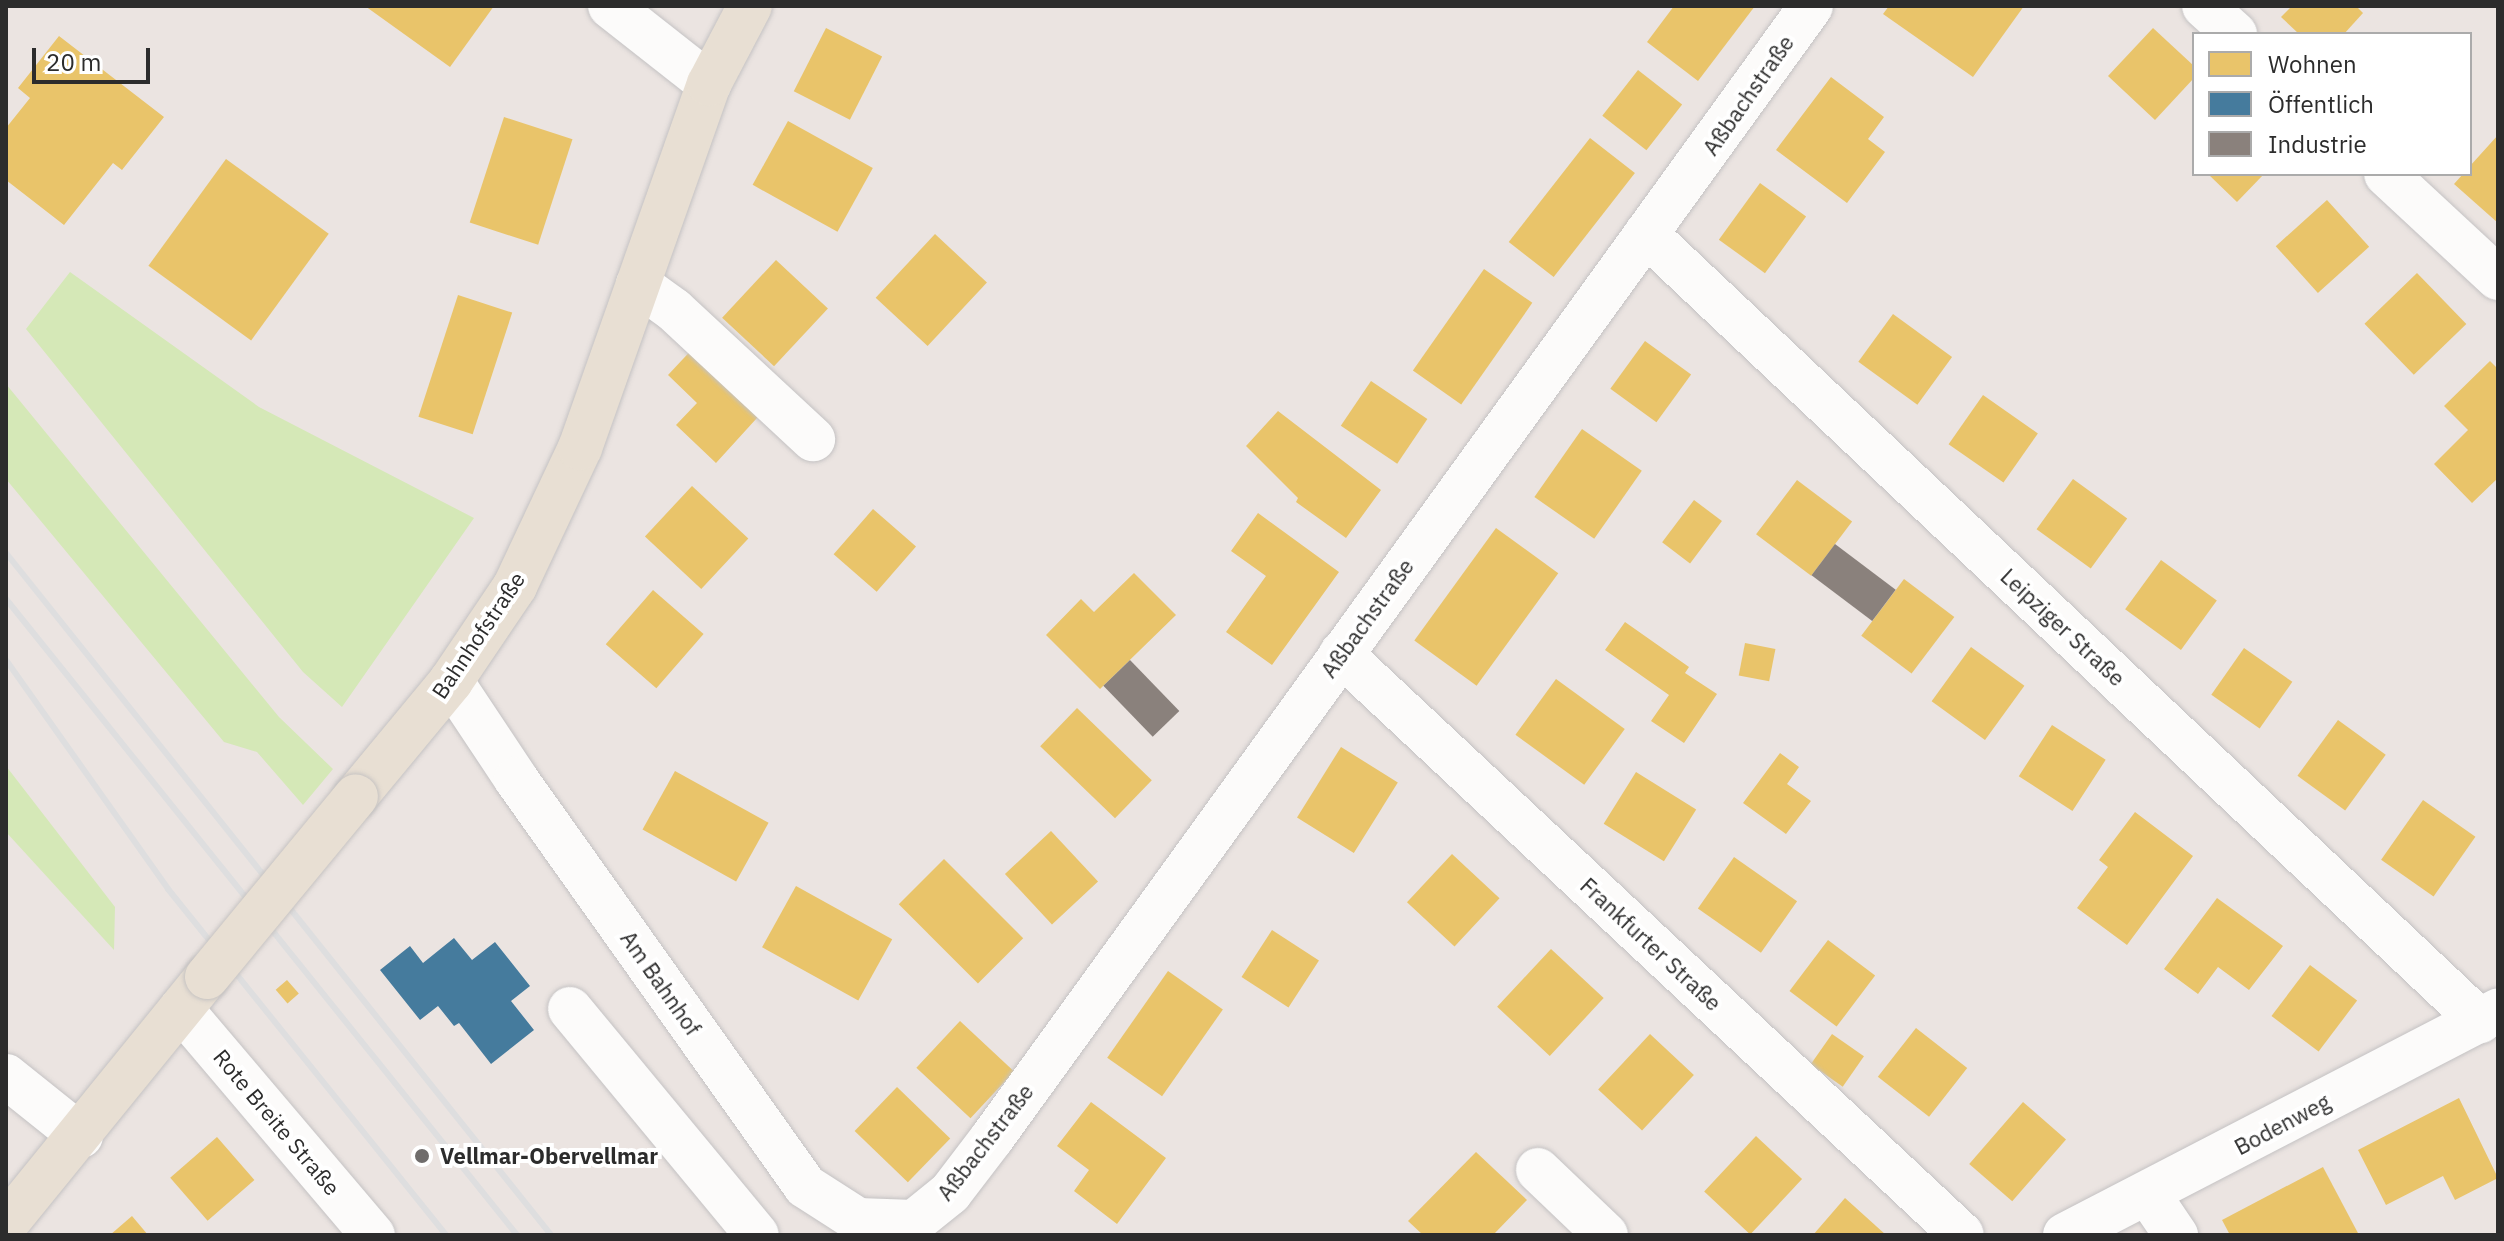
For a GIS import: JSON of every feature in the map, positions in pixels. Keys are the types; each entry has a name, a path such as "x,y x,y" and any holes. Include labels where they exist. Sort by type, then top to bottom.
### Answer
{"main road":[{"name":"Bahnhofstraße","path":"6,1224 451,681 515,586 580,448 709,84 750,6"}],"street":[{"path":"610,6 709,84"},
{"name":"Aßbachstraße","path":"914,1222 950,1193 992,1138 1811,6"},
{"path":"2204,6 2233,32"},
{"path":"2388,176 2498,278"},
{"name":"Leipziger Straße","path":"1646,234 2489,1016"},
{"path":"638,284 674,310 813,439"},
{"name":"Frankfurter Straße","path":"1341,654 1962,1235"},
{"name":"Am Bahnhof","path":"451,681 516,779 805,1186 849,1225 914,1222"},
{"name":"Rote Breite Straße","path":"194,993 373,1235"},
{"path":"570,1009 757,1235"},
{"name":"Bodenweg","path":"2065,1235 2489,1016"},
{"path":"6,1076 81,1136"},
{"path":"1538,1170 1606,1235"},
{"path":"2148,1194 2176,1235"}],"green space":[{"path":"70,272 259,407 474,518 342,707 303,672 26,329"},
{"path":"6,384 279,717 333,769 303,805 257,752 224,742 6,479"},
{"path":"6,766 115,907 114,950 6,832"}],"building: Wohnen":[{"path":"365,6 494,6 450,67"},
{"path":"1674,6 1755,6 1698,81 1647,42"},
{"path":"1889,6 2024,6 1973,77 1883,14"},
{"path":"2292,6 2356,6 2363,13 2346,32 2297,32 2281,17"},
{"path":"826,28 882,57 850,120 794,91"},
{"path":"2153,28 2192,64 2192,80 2155,120 2108,76"},
{"path":"59,36 164,117 122,170 113,163 64,225 6,180 6,128 30,98 18,88"},
{"path":"1638,70 1682,104 1646,150 1602,116"},
{"path":"1831,77 1884,117 1868,139 1885,152 1847,203 1776,150"},
{"path":"504,117 572,139 538,245 470,223"},
{"path":"788,121 873,168 837,232 753,185"},
{"path":"2498,135 2498,223 2454,184 2461,176 2472,176 2472,164"},
{"path":"1590,138 1635,173 1554,277 1509,242"},
{"path":"226,159 329,234 251,340 148,266"},
{"path":"2210,176 2262,176 2237,202"},
{"path":"1760,183 1806,217 1765,273 1719,240"},
{"path":"2327,200 2369,247 2318,293 2276,246"},
{"path":"935,234 987,282 928,346 876,298"},
{"path":"776,260 828,308 774,366 722,318"},
{"path":"1484,269 1532,303 1461,404 1413,371"},
{"path":"2417,273 2466,324 2414,375 2364,324"},
{"path":"458,295 512,313 473,434 418,417"},
{"path":"1893,314 1952,357 1917,405 1858,362"},
{"path":"1645,341 1691,375 1656,422 1610,389"},
{"path":"698,343 767,407 716,463 676,425 697,403 668,375"},
{"path":"2490,361 2498,369 2498,478 2472,503 2434,464 2468,430 2444,406"},
{"path":"1371,381 1427,419 1397,464 1341,426"},
{"path":"1983,395 2038,433 2003,483 1949,444"},
{"path":"1278,411 1381,490 1346,538 1296,502 1298,498 1246,446"},
{"path":"1582,429 1642,471 1594,539 1534,497"},
{"path":"2073,479 2127,518 2091,569 2037,529"},
{"path":"1797,480 1852,522 1811,576 1756,534"},
{"path":"692,486 748,539 701,589 645,536"},
{"path":"1694,500 1722,521 1690,563 1662,542"},
{"path":"873,509 916,546 877,592 834,554"},
{"path":"1258,513 1339,572 1272,665 1226,632 1266,576 1231,551"},
{"path":"1496,528 1558,573 1477,686 1414,640"},
{"path":"2161,560 2217,601 2181,650 2125,609"},
{"path":"1134,573 1176,615 1100,689 1046,635 1081,599 1094,612"},
{"path":"1904,579 1954,617 1912,674 1861,636"},
{"path":"653,590 704,634 656,688 606,644"},
{"path":"1625,622 1689,667 1685,673 1717,694 1684,743 1651,721 1669,695 1605,650"},
{"path":"1745,643 1775,649 1769,681 1739,675"},
{"path":"1971,647 2024,686 1985,740 1932,701"},
{"path":"2244,648 2292,682 2260,729 2211,695"},
{"path":"1556,679 1625,729 1584,785 1515,735"},
{"path":"1077,708 1152,780 1115,818 1040,746"},
{"path":"2338,720 2386,755 2345,811 2297,776"},
{"path":"2052,725 2106,760 2072,811 2019,776"},
{"path":"1341,747 1398,783 1354,853 1297,817"},
{"path":"1780,753 1799,767 1787,784 1811,801 1786,834 1743,803"},
{"path":"675,771 769,823 736,881 643,830"},
{"path":"1636,772 1696,810 1664,861 1604,824"},
{"path":"2423,800 2475,837 2434,897 2381,860"},
{"path":"2135,812 2193,856 2127,945 2077,908 2108,867 2099,860"},
{"path":"1051,831 1098,881 1052,924 1005,874"},
{"path":"1452,854 1500,898 1455,947 1407,902"},
{"path":"1734,857 1797,901 1761,953 1698,909"},
{"path":"944,859 1023,938 978,983 899,904"},
{"path":"796,886 892,939 858,1001 762,947"},
{"path":"2217,898 2283,946 2249,990 2218,967 2198,994 2164,969"},
{"path":"1272,930 1319,960 1288,1007 1242,977"},
{"path":"1828,940 1875,976 1837,1027 1789,991"},
{"path":"1551,949 1604,998 1550,1056 1497,1007"},
{"path":"2310,965 2357,1001 2319,1052 2271,1016"},
{"path":"1168,971 1223,1009 1162,1096 1107,1058"},
{"path":"287,980 299,994 287,1003 276,990"},
{"path":"960,1021 1014,1071 970,1118 916,1068"},
{"path":"1916,1028 1967,1068 1929,1117 1878,1077"},
{"path":"1650,1034 1694,1075 1642,1131 1598,1090"},
{"path":"1832,1034 1864,1056 1843,1087 1811,1064"},
{"path":"897,1087 950,1138 908,1182 855,1131"},
{"path":"2459,1098 2498,1178 2455,1200 2443,1176 2386,1205 2358,1150"},
{"path":"1091,1102 1166,1158 1117,1224 1074,1191 1089,1170 1057,1146"},
{"path":"2023,1102 2066,1139 2012,1201 1969,1164"},
{"path":"1756,1136 1802,1179 1750,1235 1704,1192"},
{"path":"217,1137 254,1180 208,1221 170,1178"},
{"path":"1476,1152 1527,1200 1493,1235 1423,1235 1408,1221"},
{"path":"2323,1167 2359,1235 2230,1235 2222,1220"},
{"path":"1845,1198 1886,1235 1813,1235"},
{"path":"132,1216 148,1235 110,1235"}],"building: Öffentlich":[{"path":"454,938 472,960 495,942 530,986 511,1001 534,1030 491,1064 459,1023 454,1026 438,1006 420,1020 380,970 410,946 423,963"}],"building: Industrie":[{"path":"1835,544 1896,590 1872,621 1812,575"},
{"path":"1130,660 1179,711 1153,737 1103,686"}],"railway":[{"path":"6,553 551,1235"},
{"path":"6,599 517,1235"},
{"path":"6,660 168,889 446,1235"}],"place":[{"name":"Vellmar-Obervellmar","path":"422,1156"}]}
